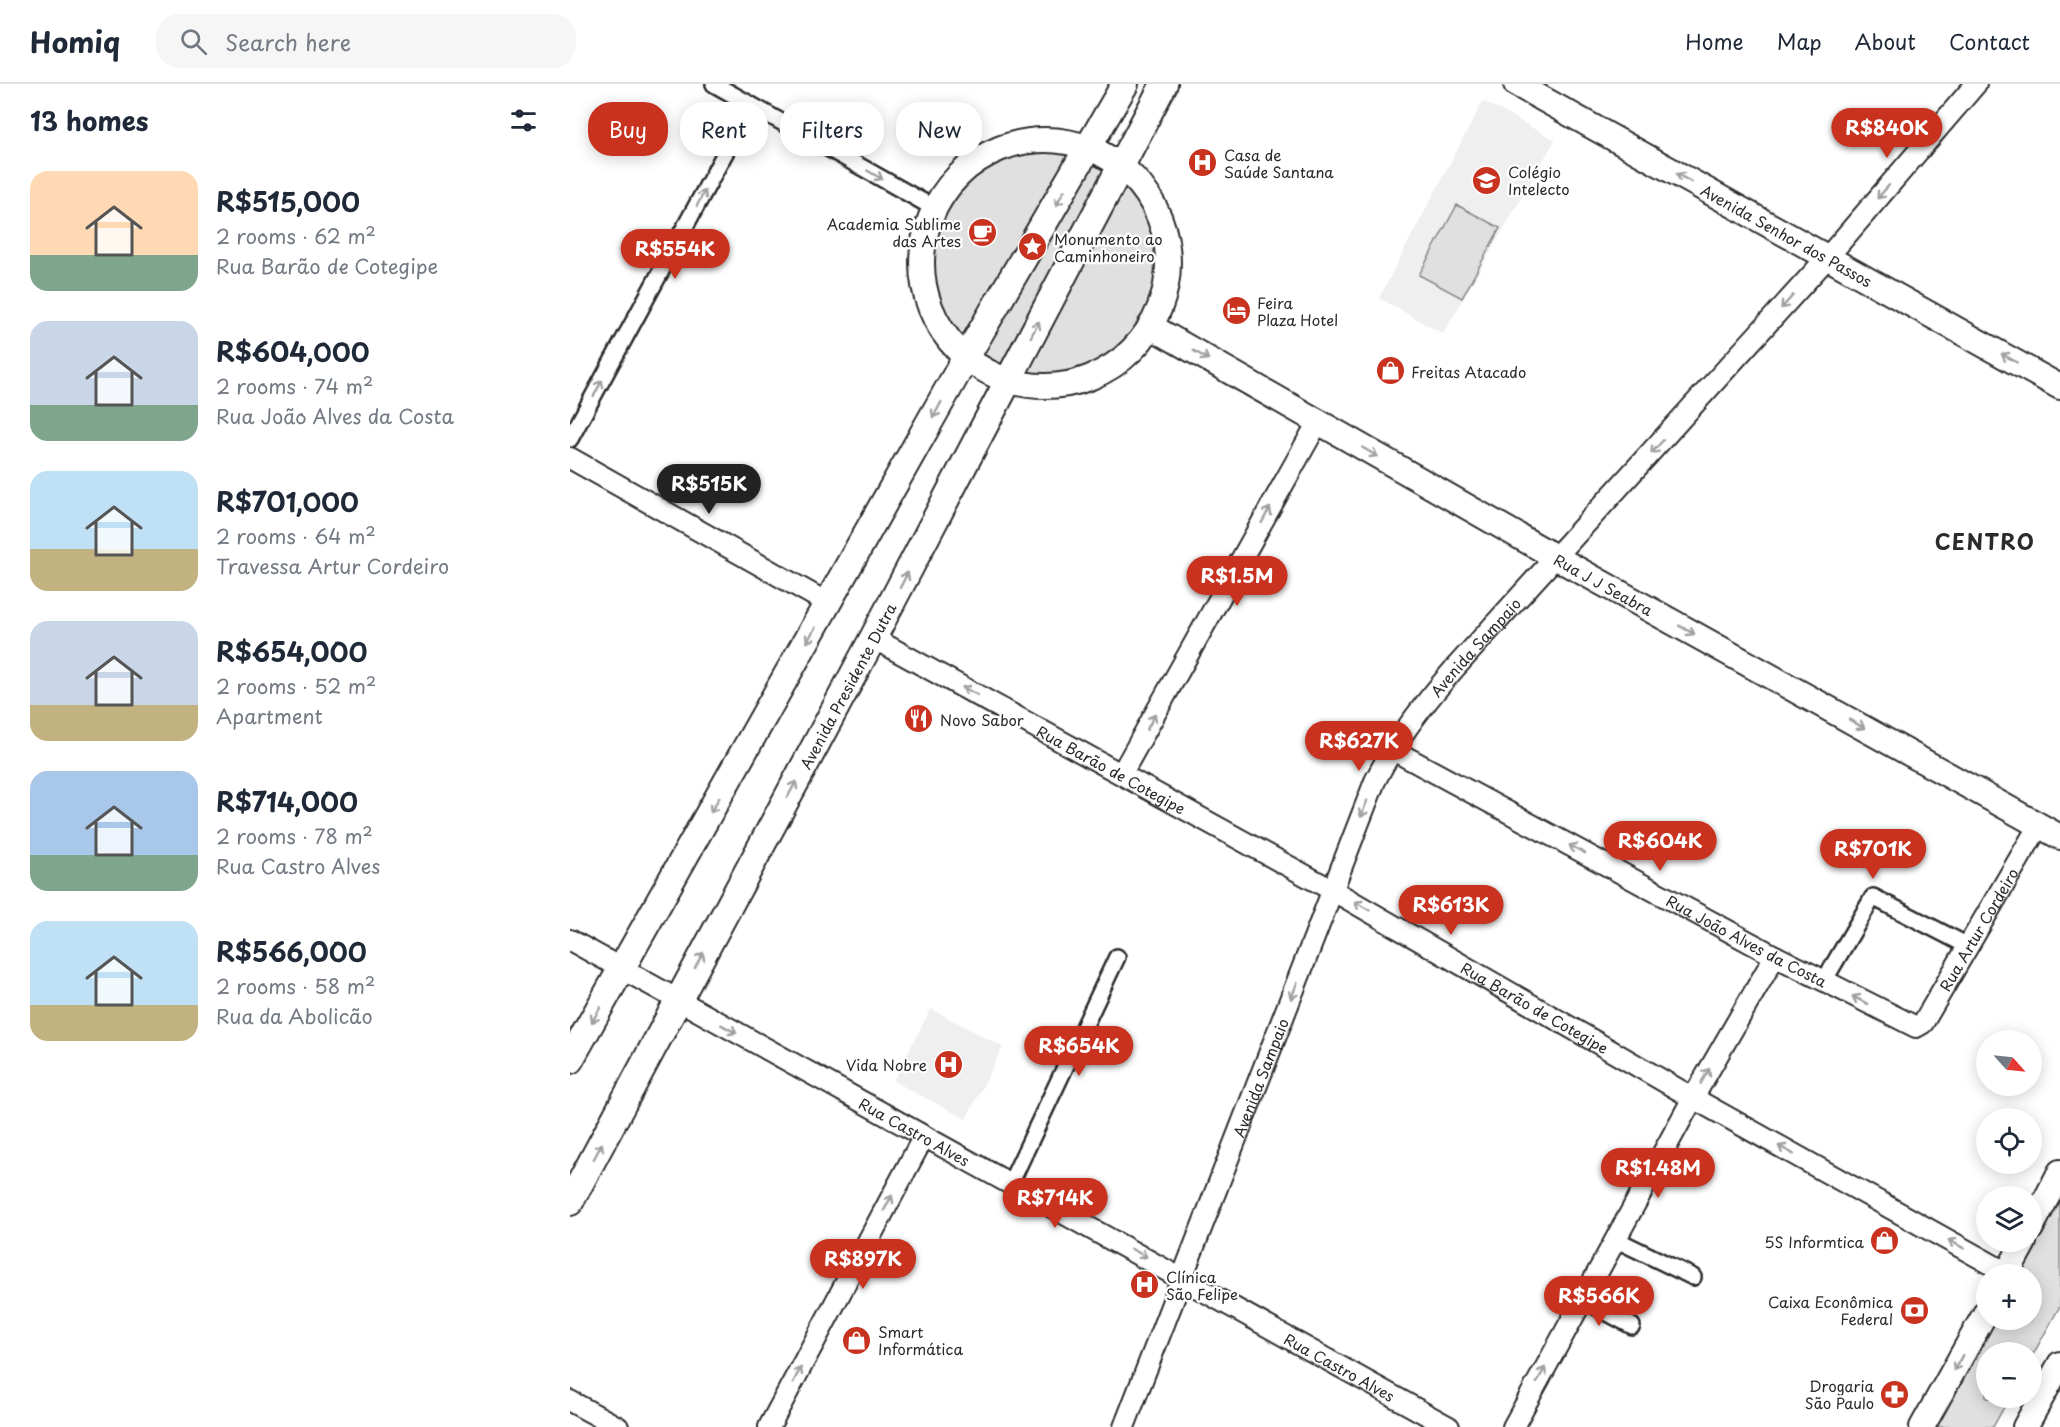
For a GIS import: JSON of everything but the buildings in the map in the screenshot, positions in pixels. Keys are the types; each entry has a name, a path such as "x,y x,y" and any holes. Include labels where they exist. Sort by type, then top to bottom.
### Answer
{"highway":[{"path":"570,1060 965,359 1125,84"},
{"name":"Avenida Presidente Dutra","path":"570,1202 873,638 1164,84"}],"main road":[{"name":"Avenida Senhor dos Passos","path":"1516,84 2060,387"},
{"path":"1046,139 1072,142 1089,148 1122,166 1143,188 1156,210 1165,235 1168,258 1166,281 1160,304 1150,326 1131,350 1107,369 1078,381 1052,386 1007,380 992,375 965,359 941,331 931,311 922,280 922,247 934,208 950,184 970,165 993,150 1019,142 1046,139"},
{"name":"Rua J J Seabra","path":"1150,326 1557,558 2060,837"},
{"path":"2042,1207 2060,1172"},
{"path":"1922,1427 1976,1330"},
{"path":"2025,1427 2060,1364"}],"street":[{"path":"714,84 746,102"},
{"name":"Avenida Sampaio","path":"1124,1427 1184,1278 1332,890 1375,781 1391,749 1417,713 1454,669 1557,558 1826,258 1976,84"},
{"path":"768,115 934,208"},
{"path":"570,439 723,156"},
{"path":"1122,773 1318,422"},
{"path":"570,458 829,604"},
{"name":"Rua Barão de Cotegipe","path":"873,638 1332,890 1693,1098 1989,1264"},
{"name":"Rua João Alves da Costa","path":"1391,749 1775,956 1912,1027"},
{"name":"Rua Artur Cordeiro","path":"1912,1027 1923,1023 2039,825"},
{"path":"1824,981 1873,897 1968,946"},
{"name":"Rua Castro Alves","path":"570,940 1184,1278 1449,1427"},
{"path":"1513,1427 1693,1098 1775,956"},
{"path":"1010,1184 1117,957"},
{"path":"769,1427 924,1136"},
{"path":"1615,1239 1693,1277"},
{"path":"1582,1299 1632,1326"},
{"path":"570,1401 618,1427"}],"shaded area":[{"name":"Colégio Intelecto","path":"1483,101 1555,140 1443,334 1379,298"},
{"path":"1045,140 1069,142 1092,149 1113,161 1132,176 1147,195 1159,216 1166,239 1168,263 1166,287 1159,310 1147,331 1132,350 1113,365 1092,377 1069,384 1045,386 1021,384 998,377 977,365 958,350 943,331 931,310 924,287 922,263 924,239 931,216 943,195 958,176 977,161 998,149 1021,142"},
{"path":"1457,205 1500,228 1462,298 1419,275"},
{"name":"Vida Nobre","path":"931,1009 1003,1047 966,1119 893,1081"},
{"path":"2060,1201 2060,1306 2040,1342 1983,1342 1989,1330 2042,1330 2042,1264 2025,1264 2032,1252 2042,1252 2042,1233"},
{"path":"1976,1354 1976,1408 2003,1408 1993,1427 1936,1427"}],"place":[{"name":"Casa de Saúde Santana","path":"1203,163"},
{"name":"Colégio Intelecto","path":"1487,180"},
{"name":"Academia Sublime das Artes","path":"982,232"},
{"name":"Monumento ao Caminhoneiro","path":"1033,247"},
{"name":"Feira Plaza Hotel","path":"1236,311"},
{"name":"Freitas Atacado","path":"1390,371"},
{"name":"Novo Sabor","path":"919,719"},
{"name":"Vida Nobre","path":"948,1064"},
{"name":"5S Informtica","path":"1885,1241"},
{"name":"Clínica São Felipe","path":"1145,1285"},
{"name":"Caixa Econômica Federal","path":"1914,1310"},
{"name":"Smart Informática","path":"857,1340"},
{"name":"Drogaria São Paulo","path":"1895,1394"}],"district":[{"name":"CENTRO","path":"1985,541"}]}
